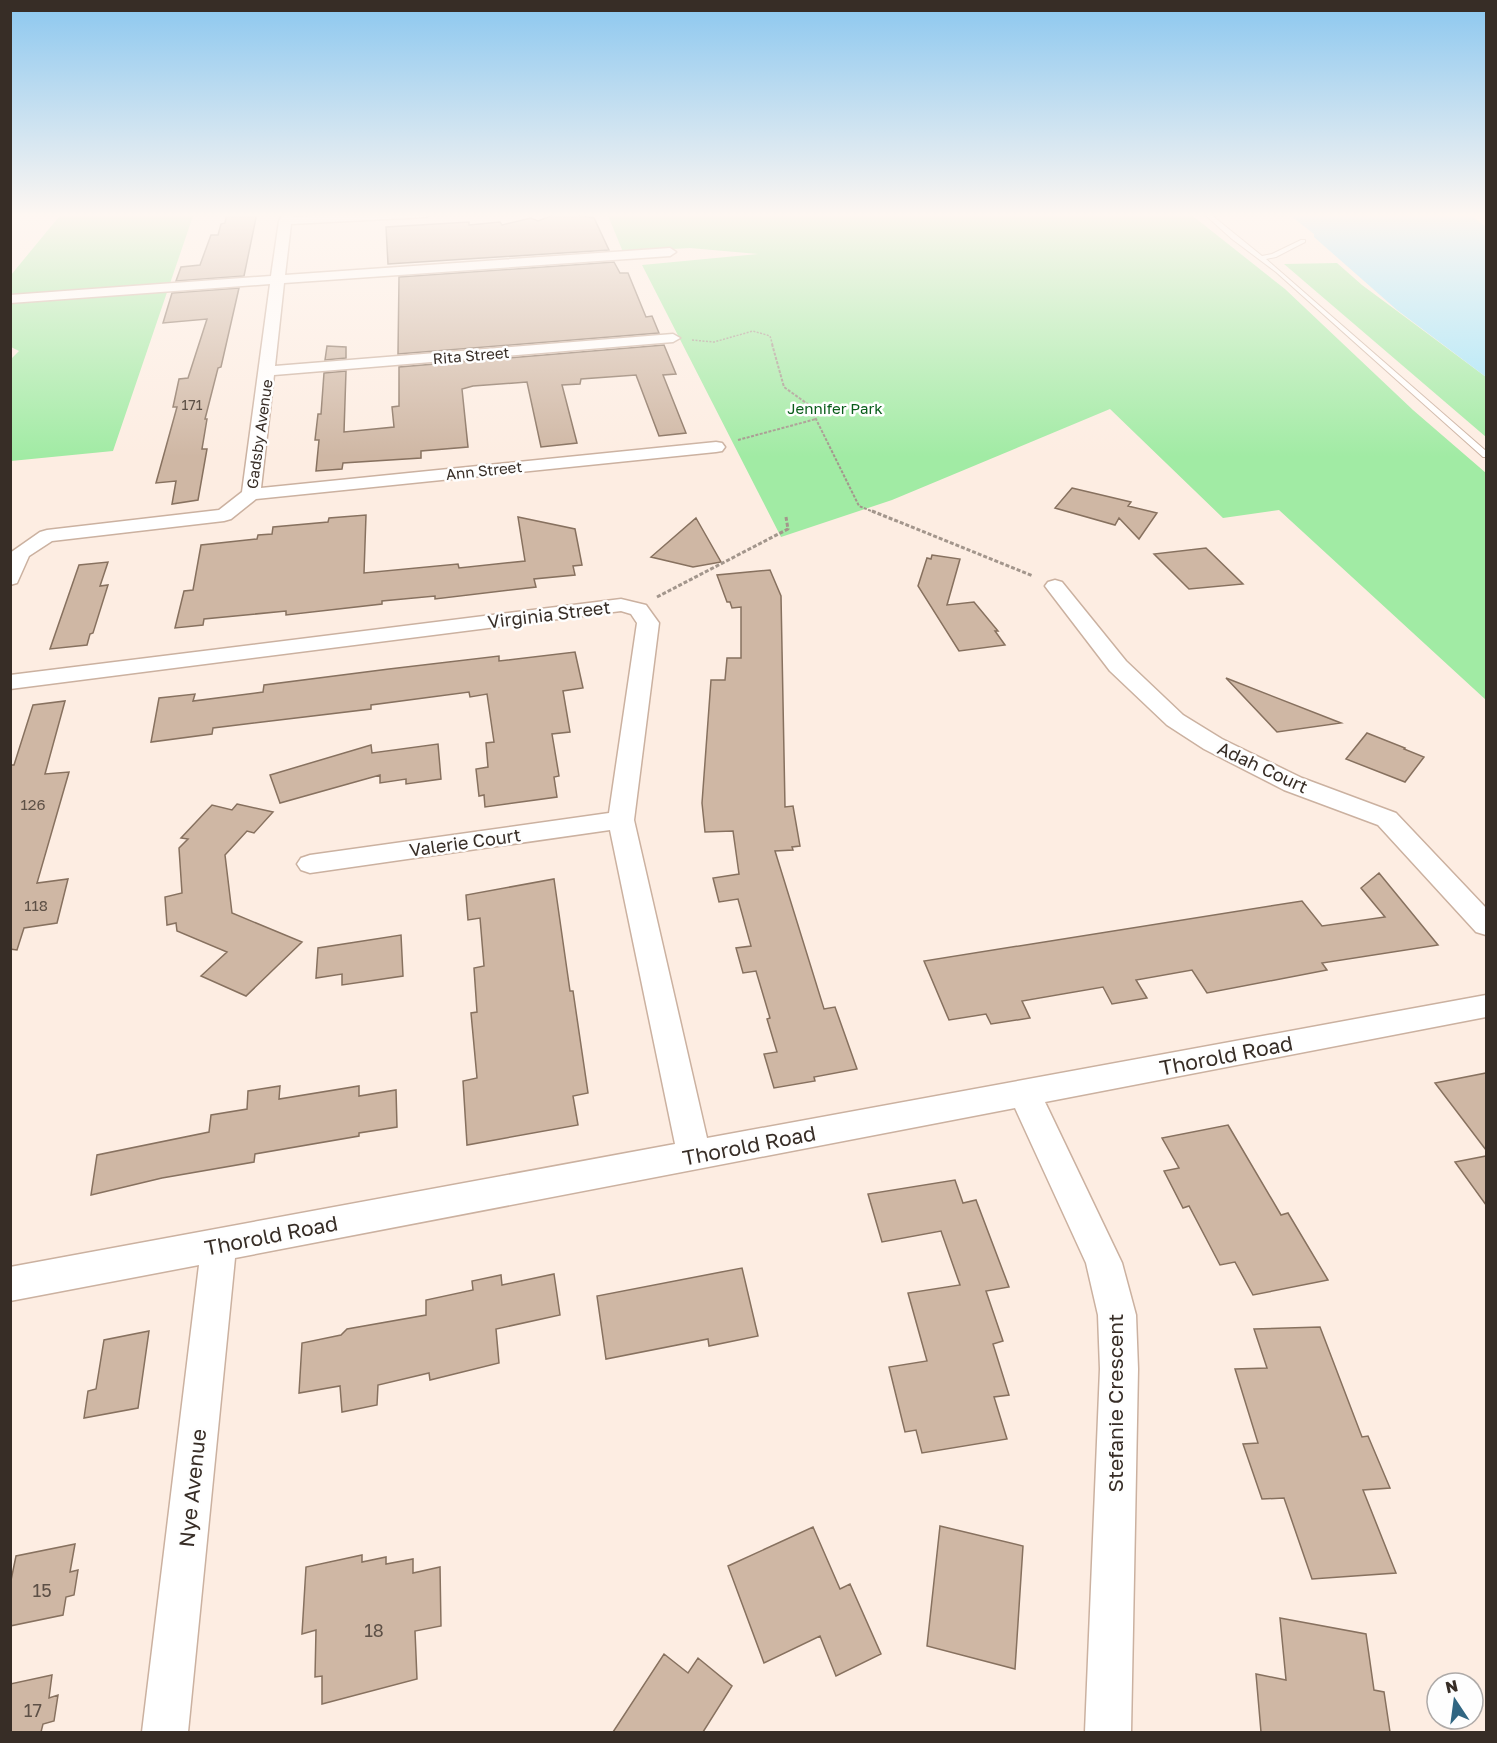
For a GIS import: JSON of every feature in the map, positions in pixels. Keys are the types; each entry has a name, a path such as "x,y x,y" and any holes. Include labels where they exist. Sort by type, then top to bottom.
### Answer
{"street":[{"path":"10,299 74,294"},
{"path":"10,306 173,294"},
{"name":"Gadsby Avenue","path":"10,579 20,553 47,536 224,515 251,494 276,294"},
{"name":"Rita Street","path":"268,370 674,339"},
{"name":"Ann Street","path":"251,494 716,447"},
{"name":"Adah Court","path":"1055,586 1118,666 1175,720 1213,744 1293,784 1387,819 1486,925"},
{"name":"Virginia Street","path":"10,682 621,605 639,609"},
{"path":"639,609 648,623 621,820 694,1155"},
{"name":"Valerie Court","path":"310,864 621,820"},
{"name":"Thorold Road","path":"10,1284 1486,1006"},
{"name":"Stefanie Crescent","path":"1024,1094 1104,1263 1117,1315 1119,1369 1108,1732"},
{"name":"Nye Avenue","path":"165,1732 219,1244"}],"lane":[{"path":"1304,294 1486,455"}],"path":[{"path":"674,339 714,342 753,331 770,336 784,387 809,405 859,506 1055,586"},
{"path":"716,447 816,419"},
{"path":"639,609 670,589 788,529 786,517"}],"green space":[{"path":"11,294 166,294 113,451 11,461 10,360 19,351 11,347"},
{"name":"Jennifer Park","path":"657,294 1291,294 1413,410 1486,473 1486,700 1279,510 1223,518 1110,409 892,500 781,537"},
{"path":"1319,294 1375,294 1486,377 1486,437"}],"water":[{"path":"1379,294 1486,294 1486,377"}],"building":[{"path":"172,294 238,294 221,367 218,368 205,419 207,419 202,449 207,449 198,500 172,504 176,481 156,483 177,407 173,407 179,379 188,378 207,319 163,323"},
{"path":"399,294 637,294 646,317 652,316 659,333 398,354"},
{"path":"664,345 676,374 663,375 686,433 659,436 636,375 581,379 580,384 562,385 577,443 541,447 527,382 473,386 462,389 468,447 421,451 421,458 343,463 342,469 316,471 319,440 315,440 318,414 321,414 324,373 346,371 344,432 394,427 392,407 399,406 399,367"},
{"path":"327,346 346,347 346,358 325,360"},
{"path":"1072,488 1131,502 1128,506 1157,513 1139,539 1119,518 1115,525 1055,508"},
{"path":"366,515 364,573 458,564 459,568 525,561 518,517 575,529 582,565 573,566 575,575 534,579 536,587 435,599 435,596 382,601 382,604 286,615 286,611 204,619 203,625 175,628 184,591 193,590 201,545 257,539 258,535 272,534 273,527 328,522 329,518"},
{"path":"696,518 721,562 693,567 651,557"},
{"path":"1206,548 1243,584 1189,589 1154,554"},
{"path":"932,555 960,559 947,605 974,602 998,631 995,631 1005,645 959,651 918,586 927,558 931,559"},
{"path":"108,562 100,586 108,585 87,645 50,649 79,565"},
{"path":"770,570 781,596 785,807 793,806 800,846 792,847 793,850 775,851 824,1009 835,1007 857,1069 814,1077 815,1081 774,1088 764,1054 777,1052 767,1019 770,1018 756,971 743,973 736,948 751,946 738,899 719,902 713,878 739,874 733,831 705,832 702,803 711,680 725,680 727,658 741,658 741,607 732,608 730,602 727,602 717,575"},
{"path":"575,652 583,688 563,691 570,732 552,734 559,776 554,777 557,797 485,807 484,795 479,796 476,769 488,767 486,743 494,742 487,694 470,697 469,692 371,705 371,709 213,728 212,734 151,742 159,698 195,694 193,701 263,692 264,685 499,656 499,661"},
{"path":"1226,678 1341,723 1277,732"},
{"path":"65,701 45,774 69,772 37,883 68,879 57,923 24,928 17,950 10,949 10,765 14,765 33,705"},
{"path":"1367,733 1424,757 1405,782 1346,759"},
{"path":"438,744 441,779 406,784 406,779 380,783 380,775 280,803 270,775 371,745 372,753"},
{"path":"237,804 273,812 254,833 247,831 225,855 232,913 302,942 246,996 201,976 227,952 177,931 176,923 167,925 165,897 182,893 179,848 188,839 181,838 212,805 232,810"},
{"path":"1379,873 1438,945 1322,963 1327,970 1207,993 1192,970 1136,980 1147,998 1112,1004 1103,987 1022,1001 1030,1018 991,1024 986,1014 949,1020 924,961 1302,901 1322,926 1385,917 1361,888"},
{"path":"554,879 588,1093 573,1096 578,1125 467,1145 463,1081 477,1078 471,1013 477,1012 474,968 484,966 480,918 468,920 466,895"},
{"path":"401,935 403,976 342,985 342,974 316,978 318,948"},
{"path":"1486,1073 1486,1150 1435,1083"},
{"path":"280,1086 279,1099 359,1086 359,1096 396,1090 397,1127 255,1154 254,1162 162,1178 91,1195 97,1155 209,1132 211,1115 247,1109 248,1091"},
{"path":"1228,1125 1281,1215 1288,1213 1328,1280 1253,1295 1235,1262 1220,1265 1189,1206 1183,1208 1164,1171 1179,1168 1162,1138"},
{"path":"1486,1156 1486,1205 1455,1162"},
{"path":"955,1180 963,1203 976,1200 1009,1287 986,1291 1003,1341 993,1344 1009,1395 994,1397 1007,1439 922,1453 916,1430 905,1432 889,1367 927,1361 908,1293 960,1285 941,1231 882,1242 868,1194"},
{"path":"742,1268 758,1336 709,1346 708,1339 606,1359 597,1296"},
{"path":"554,1274 560,1315 496,1329 499,1363 430,1380 429,1373 378,1385 377,1405 342,1412 340,1386 299,1393 302,1343 341,1335 347,1329 426,1315 426,1300 473,1290 472,1281 501,1275 502,1285"},
{"path":"1320,1327 1362,1437 1368,1436 1390,1488 1363,1490 1396,1573 1312,1579 1284,1498 1262,1499 1243,1444 1258,1443 1235,1369 1267,1368 1254,1329"},
{"path":"149,1331 138,1408 84,1418 88,1391 96,1389 104,1340"},
{"path":"940,1526 1023,1546 1015,1669 927,1646"},
{"path":"813,1527 840,1589 850,1584 881,1654 836,1676 820,1636 764,1663 728,1566"},
{"path":"75,1544 70,1572 78,1570 74,1595 66,1597 63,1615 10,1626 10,1585 16,1556"},
{"path":"362,1555 362,1562 386,1557 386,1564 413,1559 413,1573 440,1567 441,1626 415,1631 417,1679 322,1704 322,1676 315,1677 316,1630 302,1634 306,1567"},
{"path":"1280,1618 1366,1634 1374,1690 1384,1692 1390,1732 1261,1732 1256,1674 1286,1680"},
{"path":"664,1654 688,1673 698,1658 732,1686 703,1732 613,1732"},
{"path":"52,1675 49,1698 58,1695 54,1721 43,1724 41,1732 10,1732 10,1684"}]}
